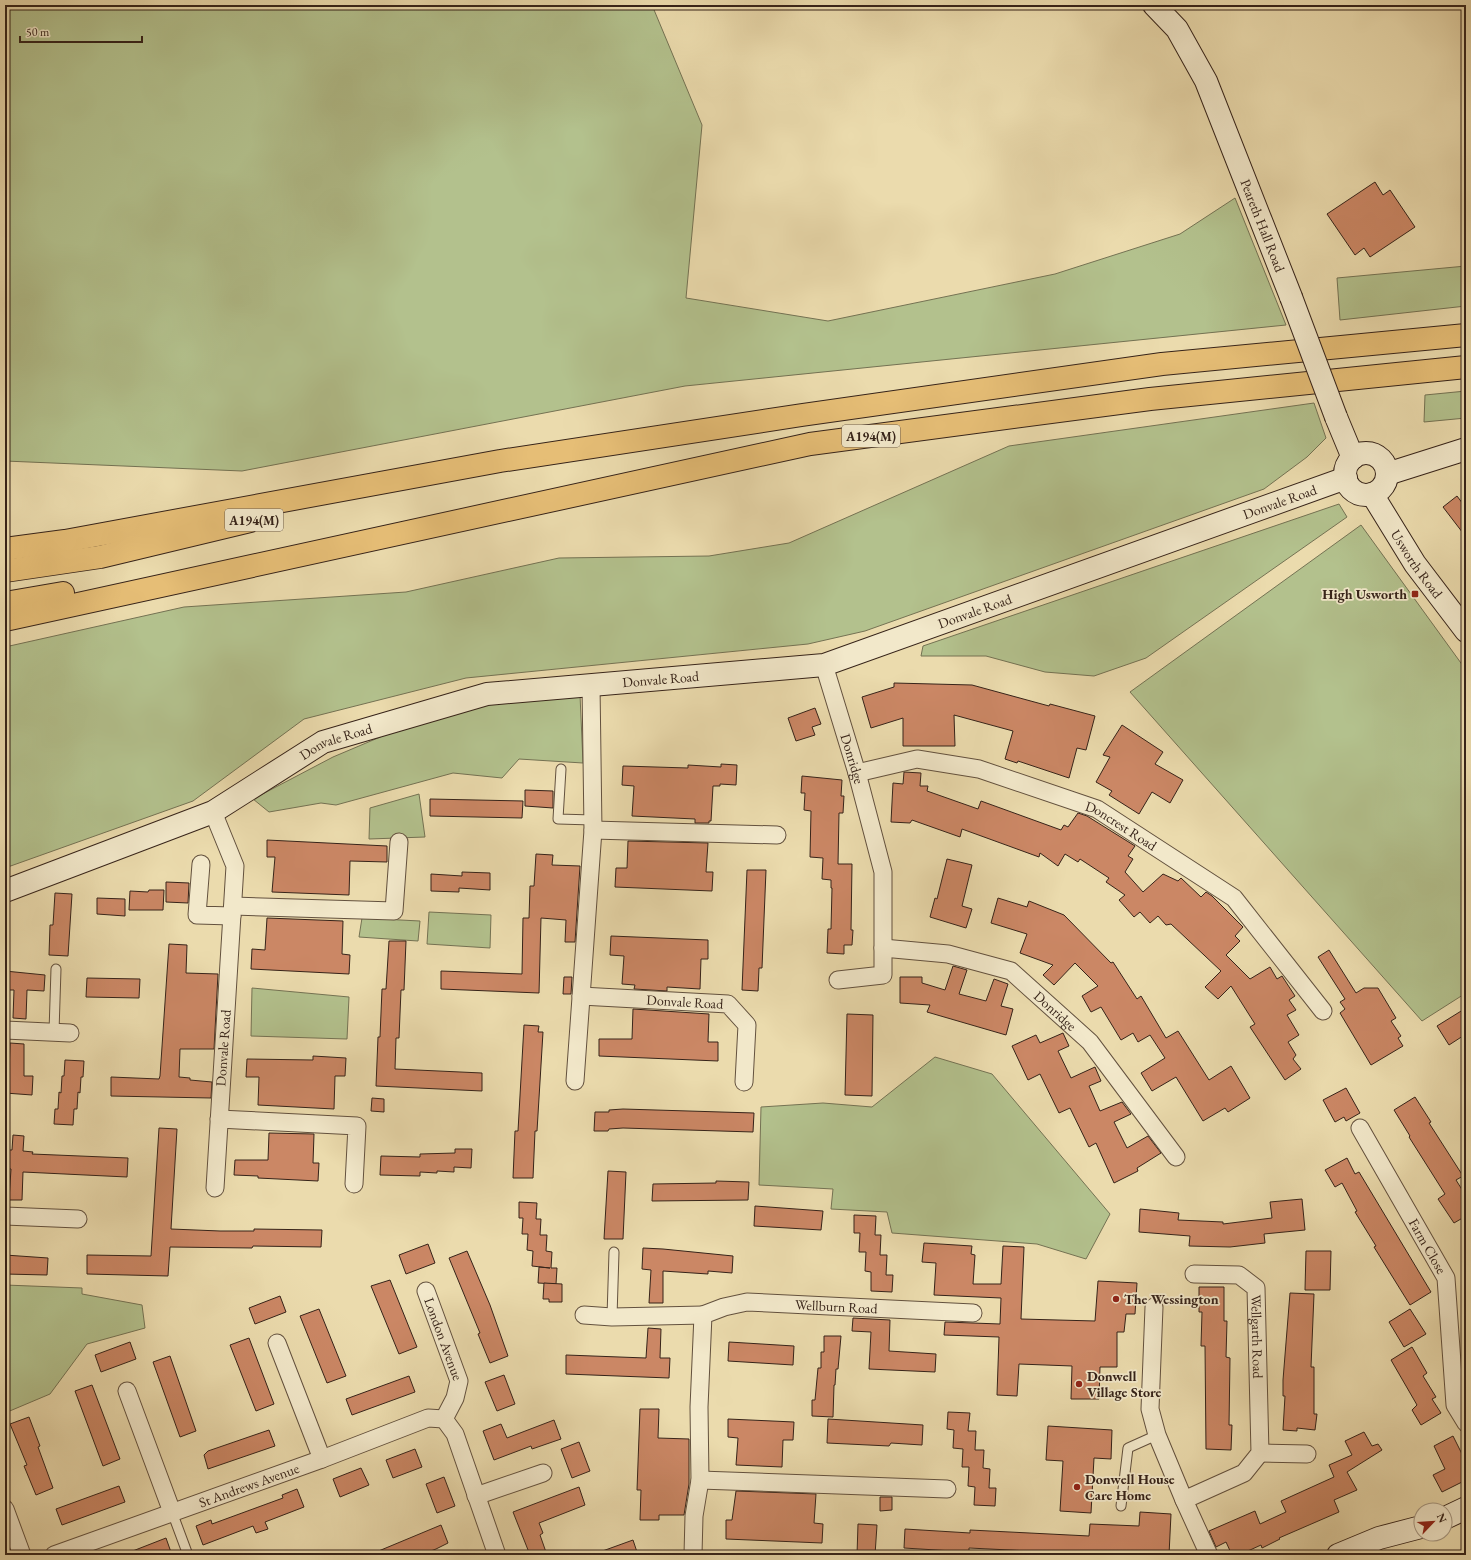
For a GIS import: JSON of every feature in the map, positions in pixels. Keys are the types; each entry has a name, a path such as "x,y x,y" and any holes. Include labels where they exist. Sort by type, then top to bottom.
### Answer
{"highway":[{"name":"A194(M)","path":"5,549 64,541 500,461 802,415 1162,364 1466,335"},
{"name":"A194(M)","path":"5,620 810,444 1150,399 1466,367"},
{"name":"A194(M)","path":"5,571 100,557 500,461"},
{"name":"A194(M)","path":"5,603 286,558"}],"street":[{"name":"Peareth Hall Road","path":"1154,5 1177,29 1206,81 1353,458"},
{"path":"1387,474 1466,449"},
{"path":"1366,453 1378,456 1386,467 1387,474 1384,484 1372,494 1359,493 1349,484 1346,478 1347,466 1353,458 1366,453"},
{"name":"Donvale Road","path":"5,891 213,812 323,742 487,694 824,665 1346,478"},
{"name":"Usworth Road","path":"1372,494 1415,564 1466,630"},
{"name":"Donridge","path":"824,665 857,773 883,872 883,974 838,980"},
{"path":"575,1081 593,825 591,685"},
{"name":"Doncrest Road","path":"857,773 917,759 980,769 1096,809 1234,898 1323,1011"},
{"name":"Donvale Road","path":"213,812 235,866 216,1188"},
{"path":"593,825 777,835"},
{"path":"201,864 197,915 233,911 394,911 399,842"},
{"name":"Donridge","path":"883,948 948,954 1011,971 1090,1042 1176,1157"},
{"name":"Donvale Road","path":"582,996 728,1004 747,1025 744,1082"},
{"path":"5,1030 62,1033"},
{"path":"219,1119 357,1126 354,1184"},
{"name":"Farm Close","path":"1360,1128 1446,1278 1455,1405 1466,1423"},
{"path":"5,1216 78,1219"},
{"name":"Wellgarth Road","path":"1194,1274 1239,1275 1256,1288 1260,1452"},
{"name":"London Avenue","path":"426,1291 459,1381 455,1398 444,1419"},
{"name":"Wellburn Road","path":"584,1316 612,1317 703,1315 724,1307 747,1302 973,1313"},
{"path":"1154,1307 1150,1409 1156,1435 1209,1555"},
{"path":"693,1555 694,1516 700,1480 700,1407 703,1315"},
{"path":"277,1343 322,1459"},
{"path":"127,1391 172,1512"},
{"name":"St Andrews Avenue","path":"54,1555 322,1459 428,1418 444,1419"},
{"path":"444,1419 455,1434 496,1555"},
{"path":"1184,1500 1244,1474 1260,1452 1307,1454"},
{"path":"476,1496 543,1473"},
{"path":"700,1480 947,1488"},
{"path":"1453,1514 1466,1508"},
{"path":"5,1509 10,1536 22,1555"},
{"path":"1338,1555 1379,1538 1413,1529"}],"lane":[{"path":"561,769 558,819 593,825"},
{"path":"56,969 62,1033"},
{"path":"612,1317 614,1252"},
{"path":"1121,1506 1128,1448 1156,1435"},
{"path":"172,1512 188,1555"}],"green space":[{"path":"5,5 652,5 702,125 686,298 828,321 1055,274 1180,234 1235,198 1286,325 685,386 242,471 5,461"},
{"path":"1466,266 1466,306 1340,320 1337,278"},
{"path":"1466,391 1466,418 1424,422 1425,395"},
{"path":"1314,403 1326,438 1307,457 1264,489 865,631 808,644 466,678 304,719 193,801 5,868 5,647 184,607 406,592 559,558 709,556 789,543 1009,446"},
{"path":"1339,504 1347,517 1146,658 1094,676 1045,672 986,656 921,656 923,646"},
{"path":"1361,525 1466,670 1466,993 1422,1021 1130,692"},
{"path":"580,695 583,763 519,759 502,778 453,773 336,805 321,803 269,812 253,799 333,757 385,735 488,704"},
{"path":"419,794 425,837 369,839 370,808"},
{"path":"429,912 491,915 490,948 427,944"},
{"path":"362,918 420,921 418,941 359,937"},
{"path":"252,988 349,997 347,1039 251,1036"},
{"path":"935,1057 992,1074 1110,1214 1086,1259 1037,1244 892,1233 887,1212 831,1209 833,1189 759,1185 761,1107 823,1103 872,1107"},
{"path":"5,1285 82,1288 82,1294 142,1305 145,1328 87,1344 50,1394 5,1413"}],"building":[{"path":"1375,182 1383,195 1390,190 1415,227 1370,257 1364,248 1355,255 1327,214"},
{"path":"1457,496 1466,508 1466,537 1443,507"},
{"path":"894,683 972,685 1049,706 1050,704 1095,716 1086,750 1077,748 1069,778 1018,761 1017,763 1005,759 1013,731 954,715 955,746 903,746 903,718 871,728 862,697 894,687"},
{"path":"815,708 821,724 812,727 815,735 796,741 788,718"},
{"path":"1122,725 1163,752 1155,764 1183,780 1170,803 1152,792 1139,814 1109,795 1112,791 1096,782 1110,757 1103,755"},
{"path":"721,764 737,765 736,785 720,784 720,786 713,786 711,821 709,821 709,823 695,823 695,819 632,816 634,786 622,785 623,766 688,768 688,765 721,767"},
{"path":"904,772 921,773 920,786 928,786 927,791 978,809 981,801 1061,830 1064,825 1068,827 1078,813 1087,816 1135,846 1128,856 1133,859 1125,872 1143,892 1163,874 1178,881 1181,878 1201,897 1206,892 1212,896 1243,927 1235,936 1240,941 1226,955 1250,979 1270,967 1277,979 1282,976 1295,996 1289,1000 1296,1010 1287,1015 1299,1035 1288,1042 1296,1055 1293,1059 1301,1069 1285,1080 1250,1027 1255,1024 1231,986 1218,999 1205,987 1221,971 1171,924 1166,925 1158,916 1150,923 1140,912 1134,917 1119,900 1125,895 1106,882 1109,878 1080,859 1078,862 1065,854 1058,866 1040,853 1039,857 962,829 960,837 912,820 910,823 891,822 893,783 903,784"},
{"path":"802,776 842,780 841,796 844,796 843,813 839,813 838,864 852,864 851,930 853,930 852,945 844,945 844,954 827,953 828,929 831,929 831,880 822,879 823,858 810,857 811,811 804,810 805,793 801,793"},
{"path":"525,790 553,791 553,808 525,806"},
{"path":"430,799 523,801 522,818 430,816"},
{"path":"267,840 387,846 387,862 350,861 349,895 272,892 275,857 267,857"},
{"path":"628,841 708,843 706,872 713,872 712,891 615,887 616,868 627,868"},
{"path":"536,854 553,855 552,865 580,866 575,942 565,942 566,920 541,918 539,993 441,989 441,971 522,974 523,918 529,918 530,886 534,886"},
{"path":"947,859 972,865 962,906 972,909 966,928 930,917 935,898 937,899"},
{"path":"747,870 766,870 762,968 759,968 758,991 742,990"},
{"path":"462,872 490,873 490,890 459,888 459,892 431,891 431,874 462,876"},
{"path":"166,882 189,883 188,903 166,902"},
{"path":"149,890 164,890 163,910 129,910 130,891 148,892"},
{"path":"55,893 72,894 68,956 49,955 50,925 53,925"},
{"path":"97,898 125,899 125,916 97,914"},
{"path":"998,898 1027,907 1029,901 1064,915 1111,963 1113,962 1137,999 1141,996 1166,1038 1178,1031 1209,1080 1231,1066 1250,1098 1228,1112 1225,1108 1203,1121 1176,1077 1152,1091 1141,1073 1165,1058 1150,1035 1138,1042 1133,1033 1121,1040 1101,1007 1091,1012 1082,996 1098,986 1075,963 1054,985 1043,975 1053,965 1020,953 1027,934 991,923"},
{"path":"267,918 343,921 342,954 350,955 349,974 251,969 252,949 265,950"},
{"path":"611,936 708,940 708,959 701,959 700,989 667,987 667,991 634,989 635,985 622,984 624,956 610,955"},
{"path":"389,941 406,941 404,990 401,990 399,1038 396,1038 395,1069 482,1073 482,1091 376,1086 382,989 386,989"},
{"path":"169,944 187,945 186,973 218,974 214,1049 180,1049 179,1077 190,1078 190,1080 212,1082 211,1098 111,1096 111,1077 159,1079"},
{"path":"1329,950 1356,993 1364,988 1378,988 1396,1018 1391,1021 1401,1036 1398,1038 1403,1046 1371,1065 1340,1013 1345,1009 1340,1002 1345,999 1318,957"},
{"path":"953,966 967,970 959,994 986,1001 994,979 1008,984 1001,1006 1013,1009 1006,1035 927,1012 930,1005 900,1003 900,977 922,977 922,983 945,990"},
{"path":"5,971 45,975 44,991 27,990 26,1019 13,1018 14,990 5,990"},
{"path":"564,977 572,977 571,994 563,994"},
{"path":"87,978 140,979 139,998 86,997"},
{"path":"1466,1008 1466,1034 1449,1045 1437,1026"},
{"path":"633,1009 709,1014 708,1042 718,1042 718,1061 599,1056 599,1039 632,1039"},
{"path":"847,1014 873,1015 872,1096 845,1095"},
{"path":"524,1025 539,1026 538,1032 543,1032 537,1131 535,1131 533,1178 513,1178 515,1131 518,1131"},
{"path":"1063,1033 1069,1046 1058,1051 1071,1078 1095,1067 1101,1081 1089,1086 1100,1111 1122,1102 1131,1114 1114,1122 1127,1148 1148,1136 1161,1153 1137,1168 1138,1171 1114,1183 1096,1143 1089,1147 1070,1108 1059,1113 1040,1074 1028,1080 1012,1046 1036,1035 1040,1043"},
{"path":"10,1043 24,1044 24,1076 33,1076 32,1095 5,1093 5,1075 9,1075"},
{"path":"313,1056 346,1058 345,1076 335,1076 334,1109 258,1105 259,1077 246,1077 247,1059 313,1060"},
{"path":"65,1060 84,1061 80,1093 78,1092 77,1109 74,1109 73,1125 54,1124 55,1109 58,1109 59,1092 61,1093 62,1076 64,1076"},
{"path":"1346,1088 1360,1113 1346,1121 1344,1117 1335,1122 1323,1100"},
{"path":"1415,1097 1431,1122 1429,1123 1463,1176 1456,1180 1466,1196 1466,1216 1454,1223 1438,1199 1445,1194 1394,1110"},
{"path":"372,1098 384,1099 384,1112 371,1111"},
{"path":"623,1109 754,1113 753,1132 623,1128 609,1129 608,1131 594,1131 595,1112 609,1112 609,1110"},
{"path":"159,1128 177,1129 171,1229 220,1231 254,1231 254,1229 322,1230 321,1247 170,1247 168,1276 87,1274 87,1255 151,1256"},
{"path":"269,1133 314,1134 313,1163 319,1163 318,1181 258,1178 258,1176 234,1175 235,1160 268,1160"},
{"path":"13,1135 24,1136 23,1151 33,1152 32,1154 128,1158 127,1177 23,1172 22,1200 9,1200 11,1169 5,1168 5,1150 12,1150"},
{"path":"455,1149 472,1149 471,1168 454,1167 454,1172 420,1172 420,1176 380,1175 381,1156 420,1157 420,1154 455,1153"},
{"path":"1347,1158 1355,1174 1359,1172 1431,1292 1410,1305 1374,1247 1376,1246 1355,1212 1357,1211 1342,1183 1335,1187 1325,1170"},
{"path":"608,1171 626,1172 623,1239 604,1239"},
{"path":"716,1181 749,1182 748,1200 652,1201 653,1184 716,1183"},
{"path":"1302,1199 1305,1230 1264,1234 1265,1243 1230,1247 1189,1246 1190,1236 1139,1232 1140,1209 1179,1213 1178,1220 1223,1222 1223,1224 1272,1218 1270,1202"},
{"path":"519,1202 537,1203 536,1219 541,1219 540,1235 547,1235 546,1251 552,1252 551,1268 557,1268 556,1284 538,1283 539,1267 550,1268 532,1266 533,1251 527,1250 528,1234 522,1234 523,1218 519,1218"},
{"path":"755,1206 823,1211 821,1230 754,1226"},
{"path":"854,1215 876,1216 875,1235 881,1235 880,1255 887,1255 886,1275 893,1275 892,1292 871,1291 871,1272 865,1271 866,1252 859,1252 860,1233 854,1233"},
{"path":"924,1243 972,1246 971,1254 975,1255 973,1284 1001,1284 1003,1246 1024,1247 1021,1319 1095,1321 1098,1281 1137,1283 1135,1314 1126,1314 1124,1332 1117,1332 1117,1367 1100,1367 1099,1399 1071,1399 1072,1366 1019,1364 1017,1396 997,1395 999,1337 944,1335 945,1322 1000,1324 1001,1298 934,1295 936,1263 922,1262"},
{"path":"428,1244 435,1263 406,1274 399,1255"},
{"path":"643,1248 733,1256 732,1273 708,1271 708,1274 663,1271 663,1303 649,1303 651,1270 642,1269"},
{"path":"467,1251 490,1305 508,1356 490,1363 478,1334 480,1333 449,1258"},
{"path":"1306,1251 1331,1251 1330,1290 1305,1290"},
{"path":"5,1255 48,1258 47,1275 5,1274"},
{"path":"390,1280 417,1347 399,1354 371,1286"},
{"path":"544,1283 562,1284 562,1302 549,1302 549,1299 543,1299"},
{"path":"1199,1287 1224,1287 1224,1321 1227,1321 1226,1357 1230,1358 1229,1425 1232,1425 1231,1450 1206,1449 1205,1346 1201,1346 1202,1312 1199,1312"},
{"path":"1290,1293 1314,1294 1311,1367 1314,1367 1314,1414 1317,1414 1315,1430 1297,1428 1297,1431 1283,1430 1285,1396 1283,1396 1283,1380"},
{"path":"280,1296 286,1312 255,1324 249,1308"},
{"path":"319,1309 346,1376 327,1383 300,1316"},
{"path":"1410,1309 1426,1334 1404,1347 1389,1322"},
{"path":"853,1318 890,1320 889,1351 936,1354 935,1372 869,1369 871,1332 852,1331"},
{"path":"648,1328 661,1329 660,1358 670,1358 669,1378 566,1374 566,1355 646,1358"},
{"path":"824,1336 841,1336 838,1369 836,1369 834,1385 833,1417 812,1416 812,1400 815,1400 818,1368 821,1368 821,1352 824,1352"},
{"path":"249,1338 274,1404 256,1411 230,1345"},
{"path":"130,1342 136,1359 101,1372 95,1355"},
{"path":"729,1342 794,1346 793,1365 728,1361"},
{"path":"1412,1347 1427,1373 1423,1376 1436,1397 1432,1399 1441,1413 1421,1425 1412,1410 1417,1405 1391,1360"},
{"path":"170,1356 196,1431 180,1437 153,1362"},
{"path":"504,1375 515,1404 497,1411 485,1382"},
{"path":"409,1376 415,1392 352,1415 346,1399"},
{"path":"92,1385 120,1459 103,1466 75,1391"},
{"path":"640,1409 659,1409 658,1438 689,1439 689,1484 684,1515 659,1515 659,1520 640,1520 641,1490 637,1490"},
{"path":"948,1412 970,1413 968,1431 976,1431 975,1450 984,1450 983,1468 990,1469 989,1488 996,1488 995,1506 974,1505 975,1487 968,1486 969,1467 962,1467 963,1449 953,1448 954,1430 947,1429"},
{"path":"29,1417 53,1488 36,1495 24,1466 27,1465 10,1424"},
{"path":"728,1419 794,1422 793,1440 783,1440 782,1467 736,1465 738,1438 728,1437"},
{"path":"828,1419 923,1425 922,1445 891,1443 889,1446 827,1443"},
{"path":"554,1420 561,1439 532,1449 531,1446 494,1460 483,1431 501,1424 507,1438"},
{"path":"1048,1426 1112,1430 1111,1459 1094,1458 1091,1513 1060,1511 1063,1461 1046,1460"},
{"path":"269,1430 275,1446 208,1469 204,1455 208,1451"},
{"path":"1364,1432 1372,1446 1378,1444 1382,1450 1347,1472 1357,1490 1334,1500 1339,1512 1279,1538 1280,1539 1262,1548 1261,1545 1239,1555 1232,1555 1226,1542 1216,1547 1209,1531 1255,1511 1260,1524 1286,1512 1281,1501 1334,1477 1329,1465 1352,1455 1345,1441"},
{"path":"1453,1436 1466,1462 1466,1480 1442,1492 1433,1475 1445,1469 1434,1446"},
{"path":"579,1442 590,1471 572,1478 561,1449"},
{"path":"415,1449 422,1467 393,1478 386,1460"},
{"path":"361,1468 369,1485 340,1497 333,1479"},
{"path":"444,1477 455,1506 437,1513 426,1484"},
{"path":"119,1486 125,1502 62,1525 56,1509"},
{"path":"579,1487 585,1505 539,1523 543,1533 540,1535 547,1555 530,1555 513,1512"},
{"path":"297,1489 304,1507 265,1522 268,1529 256,1533 253,1526 203,1545 196,1526 211,1520 212,1524 283,1498 282,1495"},
{"path":"736,1491 816,1494 814,1523 823,1524 822,1543 726,1539 726,1520 732,1520"},
{"path":"880,1497 892,1497 892,1510 880,1511"},
{"path":"1140,1512 1171,1514 1169,1555 1111,1555 969,1548 969,1552 904,1548 905,1529 970,1533 970,1530 1089,1536 1090,1524 1139,1526"},
{"path":"858,1524 877,1525 875,1555 857,1555"},
{"path":"441,1525 448,1543 436,1549 420,1555 369,1555"},
{"path":"166,1538 172,1555 125,1555 125,1554"},
{"path":"633,1540 638,1555 597,1555 597,1553"}],"place":[{"name":"High Usworth","path":"1415,594"},
{"name":"The Wessington","path":"1116,1299"},
{"name":"Donwell Village Store","path":"1079,1384"},
{"name":"Donwell House Care Home","path":"1077,1487"}]}
